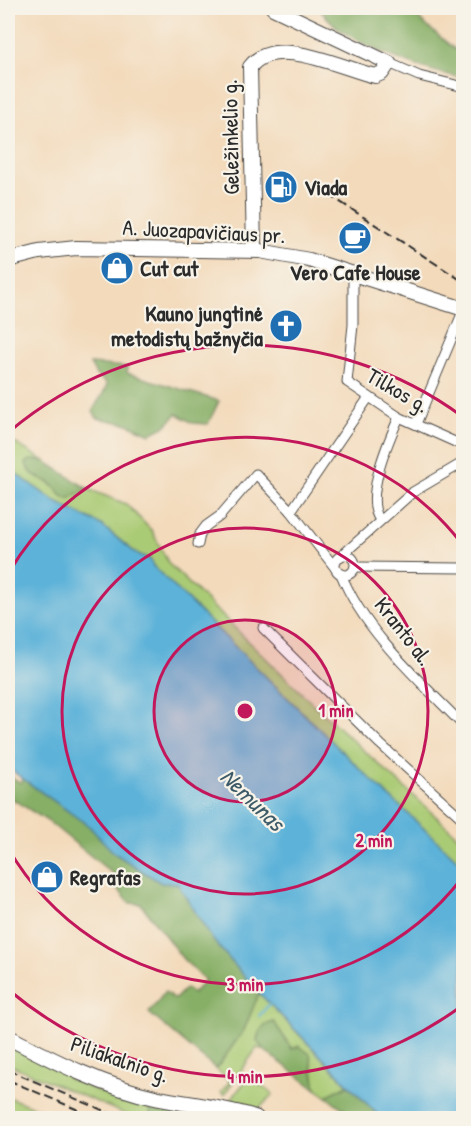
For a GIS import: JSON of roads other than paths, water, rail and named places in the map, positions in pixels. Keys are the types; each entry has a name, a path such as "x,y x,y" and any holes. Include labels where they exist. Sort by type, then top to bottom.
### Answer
{"main road":[{"path":"273,8 389,63"},
{"name":"Geležinkelio g.","path":"254,250 250,67 253,62 267,56 302,54 375,76 382,73 389,63"},
{"name":"A. Juozapavičiaus pr.","path":"8,260 70,248 254,250 294,256 464,309"},
{"name":"Piliakalnio g.","path":"8,1037 72,1068 132,1092 218,1108 256,1119"}],"street":[{"path":"389,63 418,76 464,87"},
{"name":"Tilkos g.","path":"353,273 354,325 347,382 399,417 464,446"},
{"path":"416,424 464,309"},
{"path":"291,511 369,397"},
{"path":"380,520 375,505 380,468 399,417"},
{"path":"343,565 380,520 413,492 464,462"},
{"path":"198,543 200,534 206,526 220,516 256,474 291,511 327,557 343,565 464,568"},
{"name":"Kranto al.","path":"343,565 371,624 408,672 464,726"},
{"path":"263,628 380,744 464,820"},
{"path":"455,718 464,709"}],"water":[{"name":"Nemunas","path":"8,468 56,502 101,525 137,554 150,559 153,566 361,770 463,865 463,1118 381,1118 259,993 213,940 177,883 161,883 114,853 89,826 8,768"}],"waterway":[{"path":"259,1016 271,1002"}],"railway":[{"path":"317,187 464,282"},
{"path":"8,1070 121,1118"},
{"path":"8,1080 97,1118"}],"place":[{"name":"Viada","path":"281,187"},
{"name":"Vero Cafe House","path":"355,238"},
{"name":"Cut cut","path":"117,268"},
{"name":"Kauno jungtinė metodistų bažnyčia","path":"286,326"},
{"name":"Regrafas","path":"47,877"}]}
